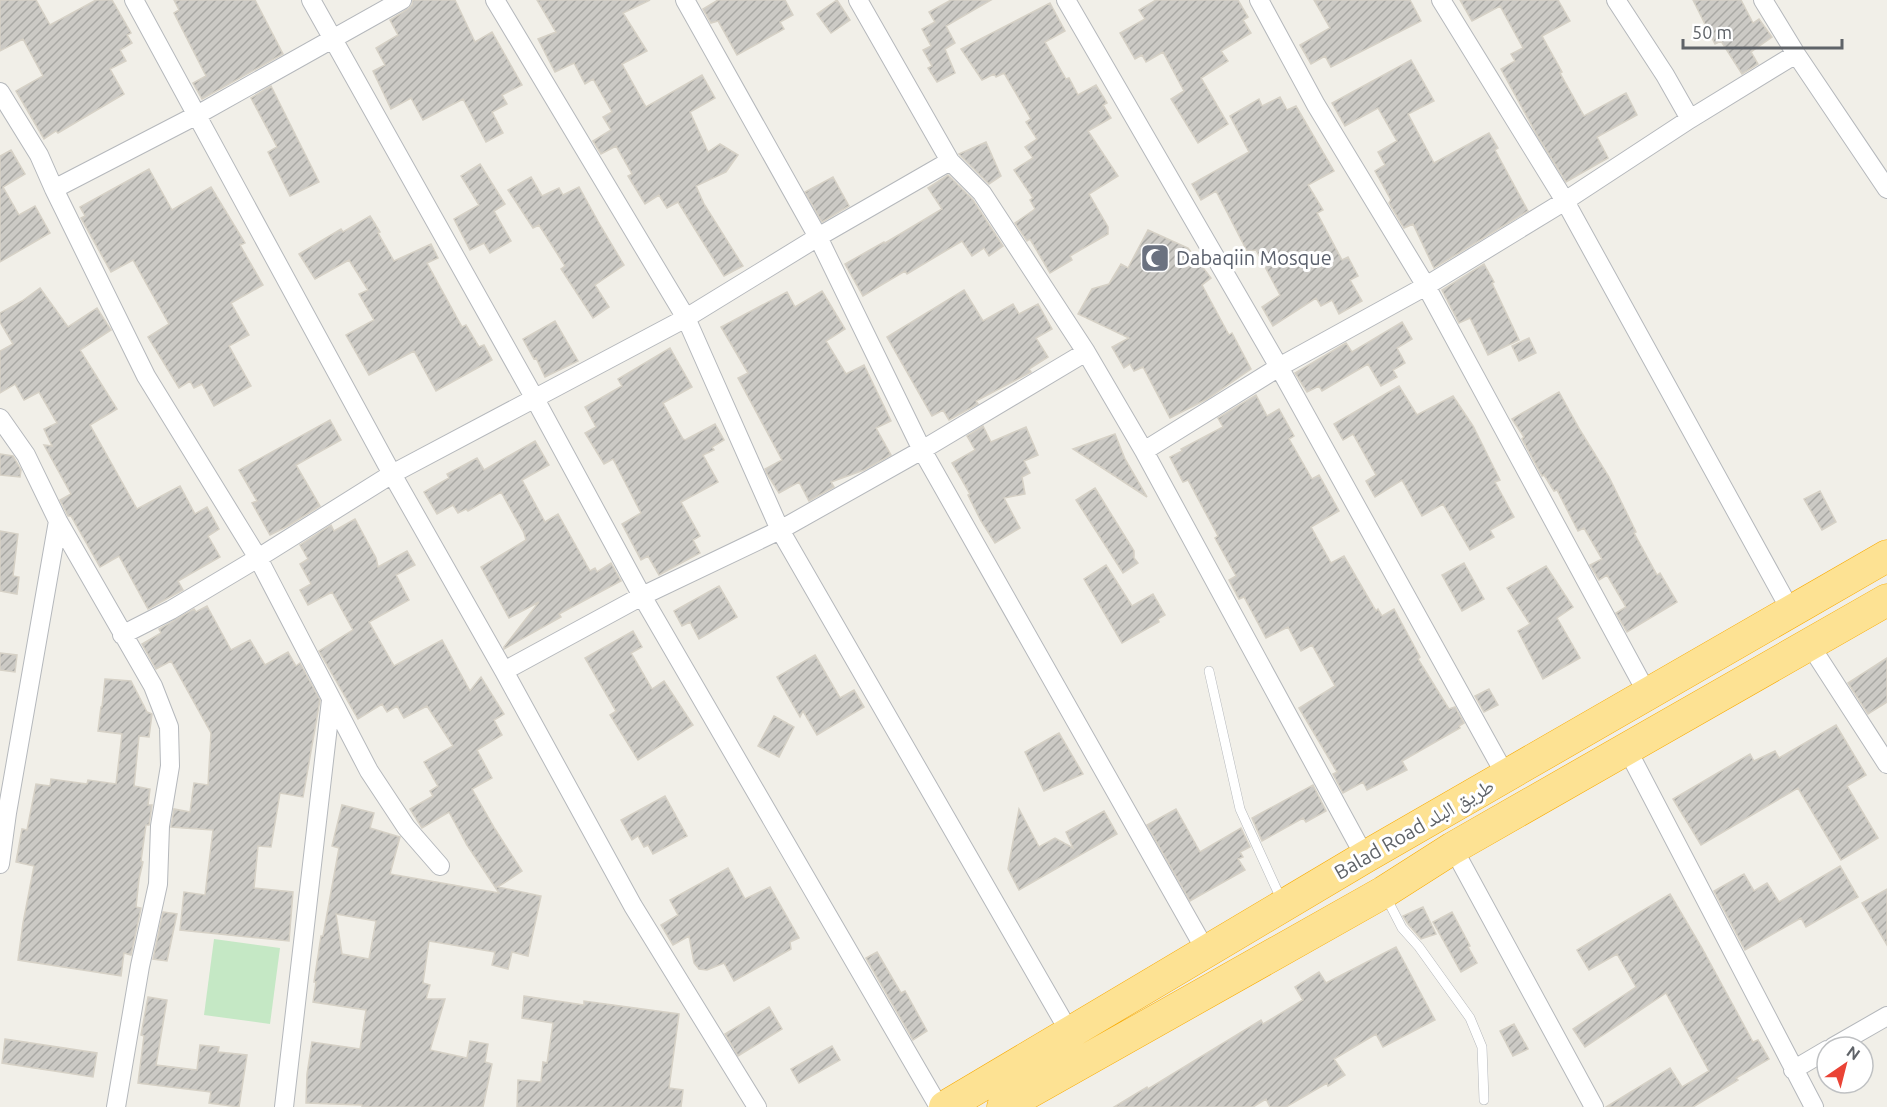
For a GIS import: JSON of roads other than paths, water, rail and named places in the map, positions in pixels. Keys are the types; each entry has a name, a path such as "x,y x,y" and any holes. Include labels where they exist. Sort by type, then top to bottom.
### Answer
{"highway":[{"name":"Balad Road طريق البلد","path":"945,1107 1365,857 1887,556"},
{"name":"Balad Road طريق البلد","path":"1003,1107 1384,892 1453,849 1887,600"}],"street":[{"path":"134,0 392,474 504,671 633,906 757,1107"},
{"path":"311,0 535,399 642,596 939,1107"},
{"path":"54,189 196,115 402,0"},
{"path":"495,0 686,318 780,530 1070,1033"},
{"path":"685,0 818,237 922,450 1206,951"},
{"path":"858,0 950,161 982,193 1086,352 1144,451 1365,857"},
{"path":"1066,0 1279,367 1506,776"},
{"path":"1259,0 1316,105 1426,286 1647,693"},
{"path":"1441,0 1565,201 1791,611"},
{"path":"1616,0 1665,75 1690,119"},
{"path":"1763,0 1796,54 1887,189"},
{"path":"1144,451 1279,367 1426,286 1565,201 1690,119 1796,54"},
{"path":"0,92 39,155 146,376 258,558 369,771 406,827 440,866"},
{"path":"122,635 171,610 392,474 686,318 818,237 950,161"},
{"path":"504,671 642,596 780,530 922,450 1086,352"},
{"path":"0,418 26,455 58,521 153,686 169,727 170,766 160,826 158,884 140,966 116,1107"},
{"path":"0,864 58,521"},
{"path":"1810,645 1887,764"},
{"path":"284,1107 331,700"},
{"path":"1627,749 1814,1107"},
{"path":"1453,849 1594,1107"},
{"path":"1854,1035 1887,1016"},
{"path":"1793,1070 1815,1057"}],"lane":[{"path":"1209,670 1240,809 1284,905"},
{"path":"1384,892 1402,928 1419,947 1470,1018 1482,1047 1484,1100"}],"place":[{"name":"Dabaqiin Mosque","path":"1155,258"}]}
